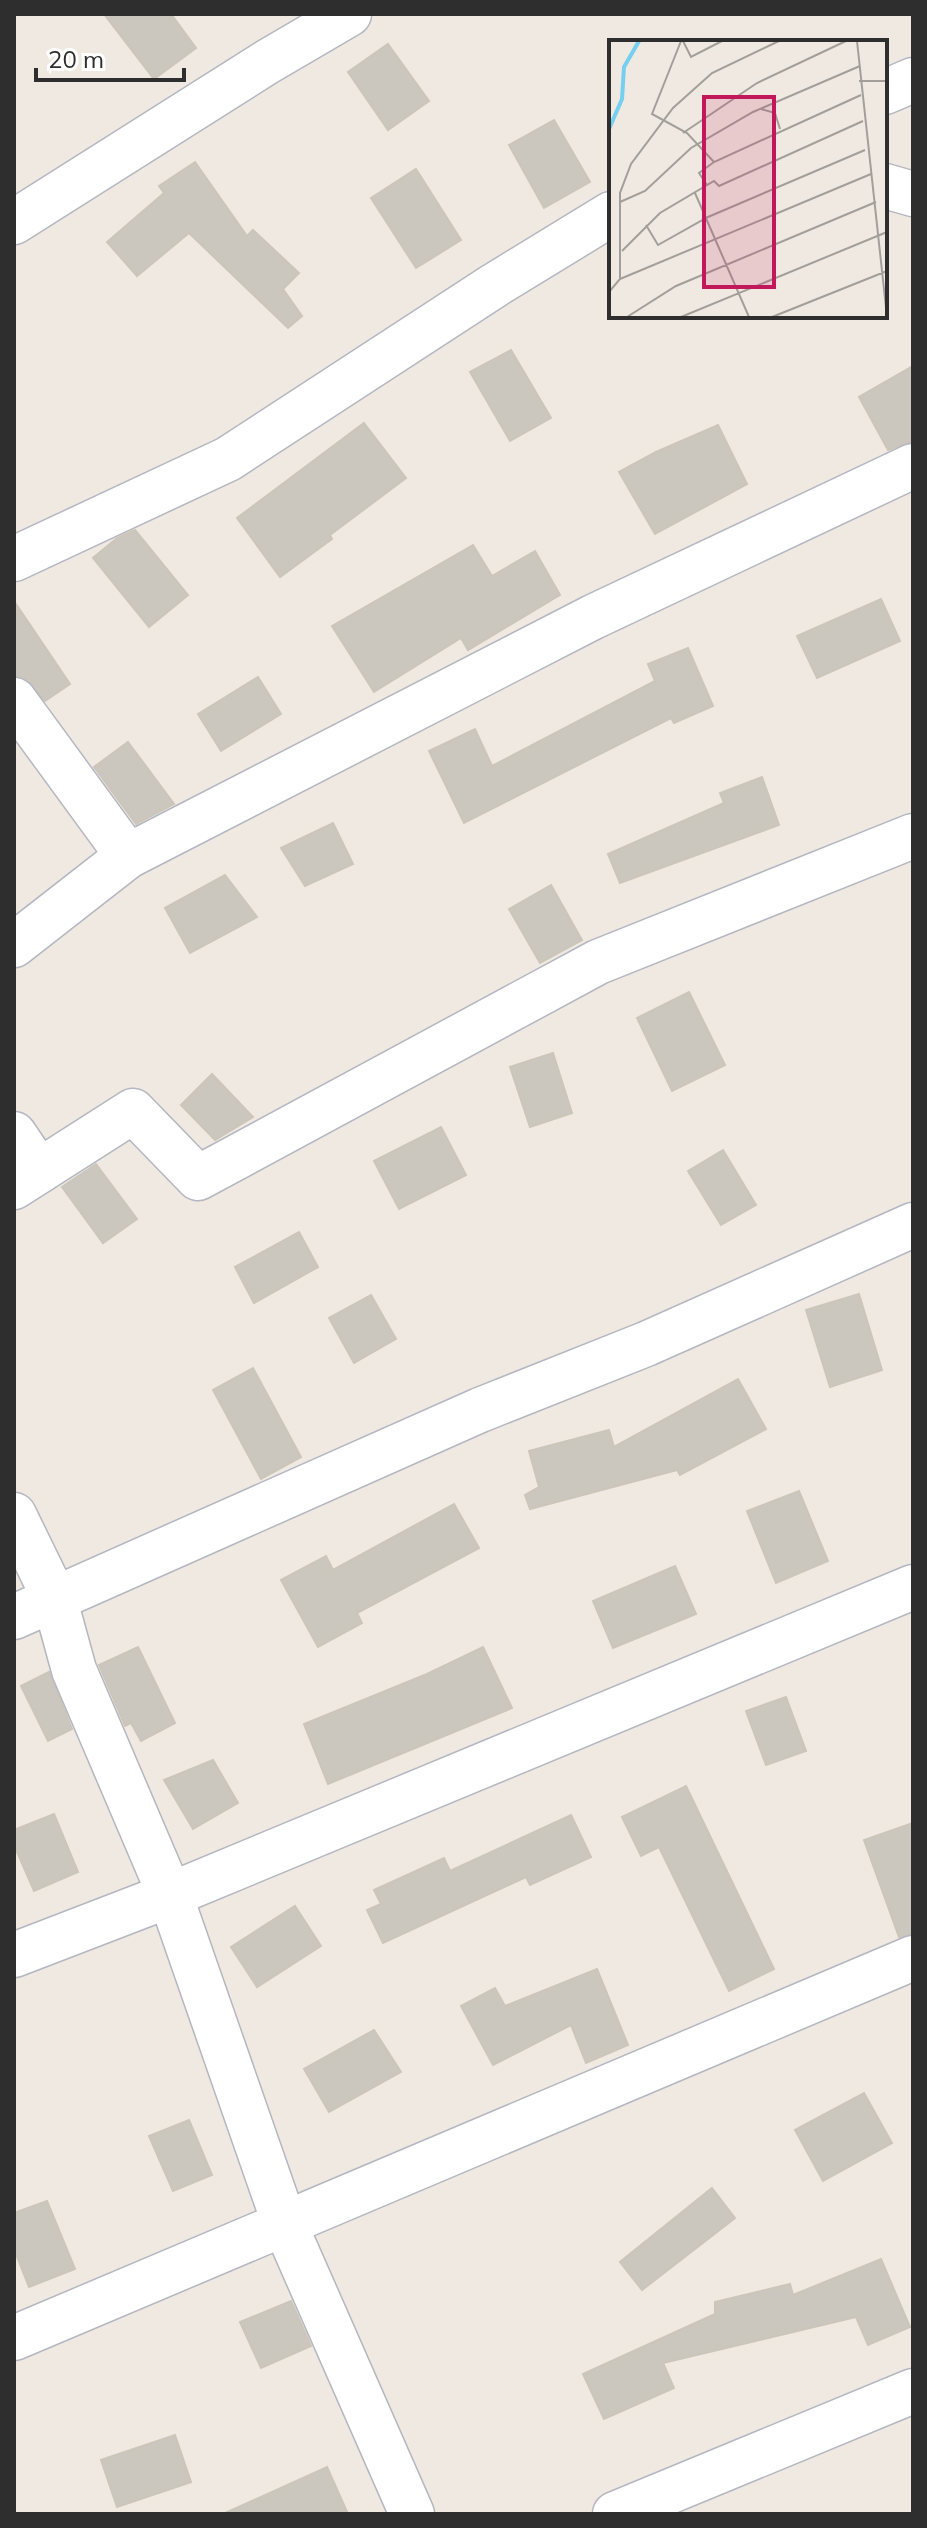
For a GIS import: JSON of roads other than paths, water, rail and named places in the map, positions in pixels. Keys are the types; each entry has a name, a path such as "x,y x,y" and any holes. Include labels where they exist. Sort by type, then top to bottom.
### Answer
{"street":[{"path":"14,222 267,62 349,14"},
{"path":"887,91 913,80"},
{"path":"887,187 913,194"},
{"path":"14,559 228,459 495,285 609,215"},
{"path":"14,945 128,856 593,617 913,466"},
{"path":"14,700 128,856"},
{"path":"14,1134 26,1179 133,1111 198,1178 598,962 913,836"},
{"path":"14,1617 480,1410 646,1344 913,1225"},
{"path":"14,1515 54,1597 74,1670 170,1895 285,2225 412,2514"},
{"path":"14,1955 170,1895 913,1587"},
{"path":"14,2338 913,1958"},
{"path":"615,2514 913,2391"}]}
